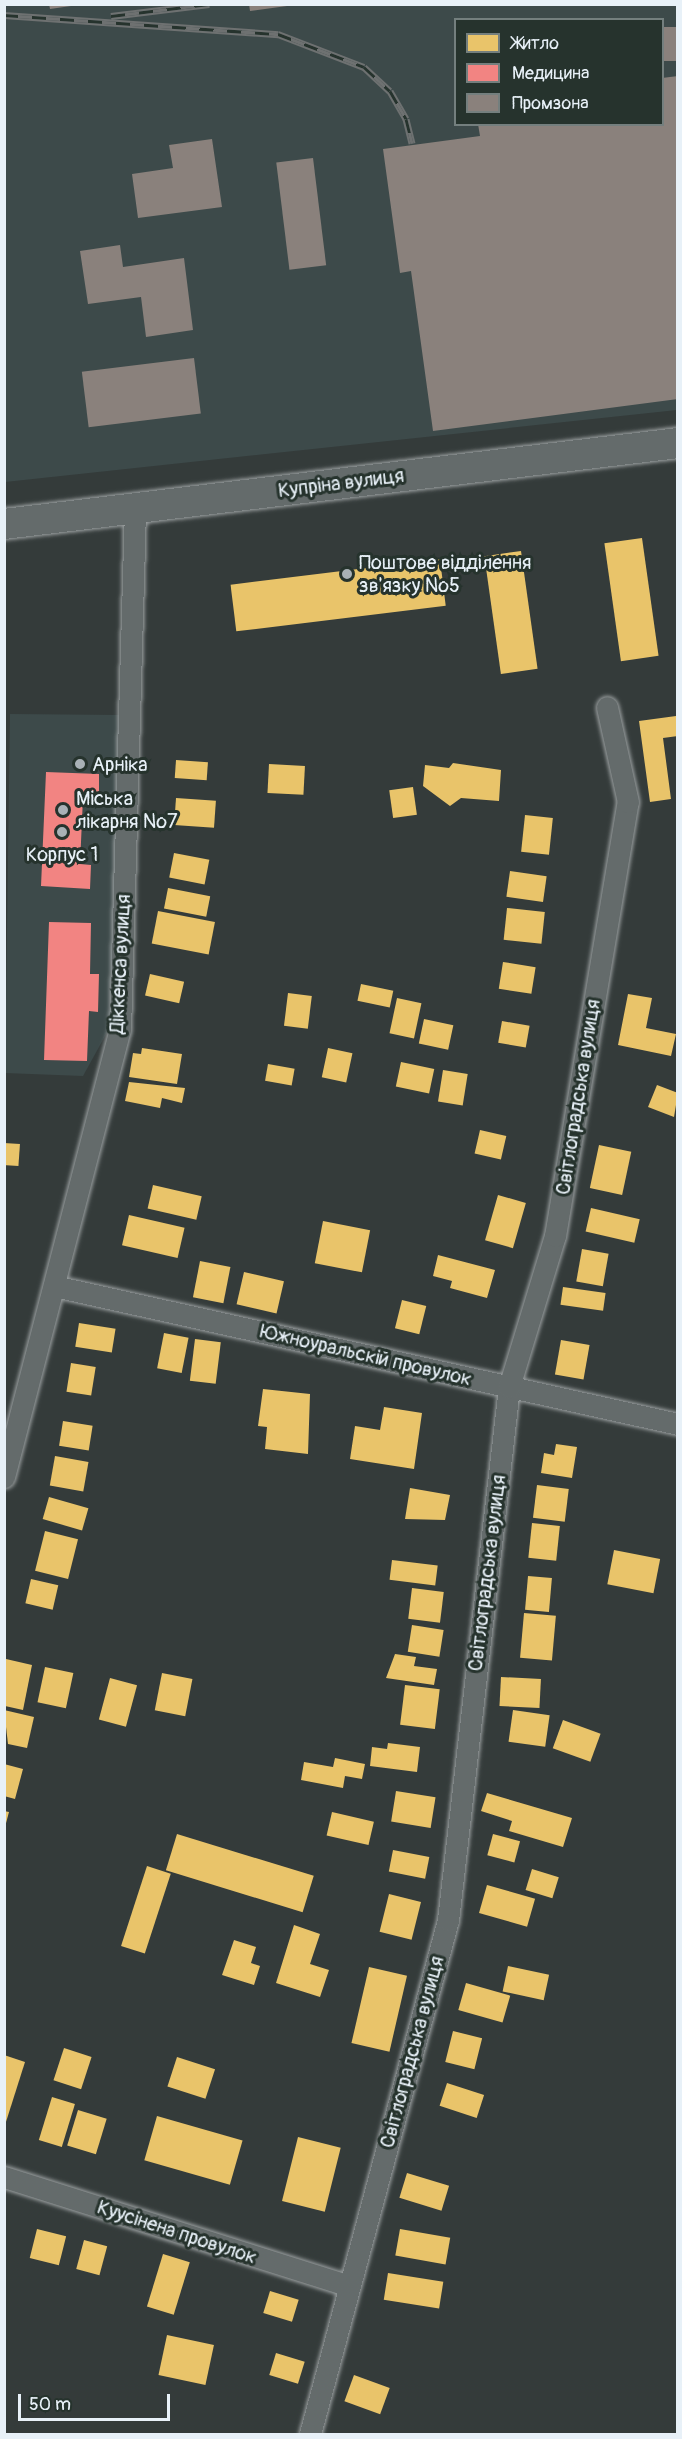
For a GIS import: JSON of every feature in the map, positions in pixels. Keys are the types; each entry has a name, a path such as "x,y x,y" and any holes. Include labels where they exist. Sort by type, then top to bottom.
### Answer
{"main road":[{"name":"Купріна вулиця","path":"4,524 678,443"}],"street":[{"name":"Діккенса вулиця","path":"4,1478 120,1030 135,508"},
{"name":"Світлоградська вулиця","path":"310,2434 448,1920 509,1387 555,1236 628,802 607,707"},
{"name":"Южноуральскій провулок","path":"54,1286 678,1424"},
{"name":"Куусінена провулок","path":"4,2177 350,2286"}],"shaded area":[{"path":"4,5 677,5 677,410 5,482"},
{"name":"Міська лікарня №7","path":"10,714 121,715 110,1027 83,1076 5,1073"}],"building: Житло":[{"path":"642,538 659,656 621,661 604,543"},
{"path":"521,551 538,669 501,674 484,556"},
{"path":"440,559 446,606 236,631 231,585"},
{"path":"676,716 678,736 663,738 671,799 650,802 639,721"},
{"path":"176,760 208,762 207,780 175,778"},
{"path":"453,763 501,770 499,801 461,798 450,806 423,786 425,765 449,768"},
{"path":"269,764 305,766 303,795 267,793"},
{"path":"413,787 417,815 393,818 389,790"},
{"path":"176,798 216,801 214,828 174,825"},
{"path":"525,815 553,818 549,855 521,852"},
{"path":"174,853 209,860 205,884 169,878"},
{"path":"510,871 547,876 543,902 506,897"},
{"path":"168,888 210,896 206,917 164,909"},
{"path":"507,908 545,912 541,944 504,940"},
{"path":"158,911 215,922 209,954 152,943"},
{"path":"503,962 536,967 531,994 499,989"},
{"path":"150,974 184,982 179,1003 145,995"},
{"path":"361,984 393,991 390,1007 357,1001"},
{"path":"288,993 312,996 308,1029 284,1026"},
{"path":"628,994 652,998 646,1028 676,1034 671,1056 618,1045"},
{"path":"397,998 421,1003 414,1038 390,1033"},
{"path":"424,1019 453,1025 448,1050 419,1043"},
{"path":"502,1021 530,1026 526,1048 498,1043"},
{"path":"142,1048 182,1054 177,1084 129,1077 133,1053 141,1054"},
{"path":"328,1048 352,1053 346,1083 322,1077"},
{"path":"401,1062 434,1069 429,1094 396,1086"},
{"path":"268,1064 295,1069 292,1085 265,1081"},
{"path":"443,1070 468,1074 463,1106 438,1102"},
{"path":"129,1082 185,1088 182,1103 162,1098 160,1108 125,1101"},
{"path":"657,1085 678,1093 674,1117 648,1107"},
{"path":"480,1130 506,1136 501,1159 475,1153"},
{"path":"4,1143 20,1144 18,1166 4,1165"},
{"path":"599,1145 631,1152 622,1195 590,1188"},
{"path":"153,1185 202,1196 196,1220 148,1208"},
{"path":"498,1195 526,1203 513,1248 485,1240"},
{"path":"591,1208 640,1219 634,1243 586,1231"},
{"path":"129,1215 185,1228 178,1258 122,1245"},
{"path":"323,1221 370,1230 362,1272 315,1263"},
{"path":"582,1249 609,1254 603,1286 576,1281"},
{"path":"438,1255 495,1270 487,1298 450,1288 452,1281 433,1276"},
{"path":"200,1261 230,1267 223,1303 193,1297"},
{"path":"244,1272 284,1281 277,1313 237,1304"},
{"path":"563,1287 606,1293 603,1311 560,1305"},
{"path":"402,1300 426,1306 419,1334 395,1328"},
{"path":"79,1323 116,1329 112,1352 75,1347"},
{"path":"164,1333 189,1338 182,1373 157,1368"},
{"path":"195,1339 221,1342 216,1384 190,1381"},
{"path":"561,1340 590,1345 583,1380 555,1374"},
{"path":"71,1363 96,1367 91,1396 66,1392"},
{"path":"263,1389 310,1394 308,1454 265,1449 267,1427 258,1426"},
{"path":"384,1407 422,1413 414,1469 350,1459 355,1426 380,1430"},
{"path":"63,1421 93,1426 89,1450 59,1446"},
{"path":"556,1444 577,1447 572,1478 541,1473 544,1453 554,1455"},
{"path":"55,1456 88,1462 83,1491 50,1486"},
{"path":"537,1485 569,1489 565,1522 533,1518"},
{"path":"410,1488 450,1495 445,1520 405,1519"},
{"path":"49,1497 88,1508 82,1530 43,1519"},
{"path":"532,1523 560,1526 556,1561 528,1558"},
{"path":"45,1531 78,1539 68,1579 35,1571"},
{"path":"614,1550 660,1559 653,1593 607,1584"},
{"path":"392,1560 438,1566 435,1585 390,1580"},
{"path":"528,1576 552,1578 549,1612 525,1610"},
{"path":"31,1579 58,1585 53,1610 25,1603"},
{"path":"412,1588 444,1592 440,1623 408,1619"},
{"path":"524,1613 556,1616 552,1661 520,1658"},
{"path":"412,1625 444,1630 439,1657 408,1652"},
{"path":"395,1654 416,1657 414,1666 437,1669 434,1685 386,1678"},
{"path":"6,1659 32,1665 23,1710 5,1706"},
{"path":"45,1667 73,1673 66,1708 38,1702"},
{"path":"162,1673 192,1679 185,1716 155,1710"},
{"path":"501,1677 541,1679 539,1708 499,1706"},
{"path":"110,1678 137,1685 126,1727 99,1720"},
{"path":"405,1685 440,1689 435,1729 400,1725"},
{"path":"4,1710 34,1717 27,1748 8,1744"},
{"path":"513,1710 550,1715 545,1747 509,1742"},
{"path":"563,1720 601,1734 590,1762 553,1748"},
{"path":"388,1743 420,1747 417,1772 370,1766 372,1747 387,1749"},
{"path":"335,1758 365,1764 362,1779 345,1776 343,1788 301,1780 304,1762 333,1767"},
{"path":"4,1764 23,1769 15,1799 4,1796"},
{"path":"396,1791 436,1797 431,1828 391,1822"},
{"path":"487,1793 572,1818 563,1847 509,1831 512,1821 481,1811"},
{"path":"4,1811 9,1812 5,1827 4,1827"},
{"path":"332,1812 374,1822 368,1845 327,1835"},
{"path":"177,1834 314,1876 303,1912 166,1870"},
{"path":"493,1834 520,1841 514,1862 487,1855"},
{"path":"393,1850 429,1857 425,1879 389,1872"},
{"path":"147,1866 171,1874 145,1954 121,1946"},
{"path":"532,1869 559,1877 552,1898 526,1890"},
{"path":"487,1885 535,1899 527,1927 479,1913"},
{"path":"389,1894 421,1902 412,1940 380,1932"},
{"path":"294,1925 320,1934 310,1964 329,1970 320,1997 276,1983"},
{"path":"234,1940 256,1947 251,1963 260,1966 254,1985 222,1975"},
{"path":"508,1966 549,1975 544,2000 503,1991"},
{"path":"369,1967 407,1976 389,2052 351,2043"},
{"path":"466,1983 510,1996 503,2023 458,2010"},
{"path":"453,2031 482,2038 474,2069 445,2062"},
{"path":"64,2048 92,2057 81,2089 53,2080"},
{"path":"4,2055 25,2062 5,2125 4,2125"},
{"path":"177,2057 215,2069 205,2099 167,2086"},
{"path":"447,2083 484,2095 477,2118 440,2106"},
{"path":"52,2097 75,2104 62,2147 39,2140"},
{"path":"78,2110 107,2119 96,2154 67,2145"},
{"path":"157,2116 243,2141 230,2185 144,2160"},
{"path":"298,2137 341,2148 325,2212 282,2201"},
{"path":"407,2173 449,2186 441,2211 399,2198"},
{"path":"37,2229 66,2236 59,2265 30,2258"},
{"path":"400,2229 450,2238 446,2264 395,2256"},
{"path":"84,2240 107,2246 99,2275 76,2269"},
{"path":"163,2254 190,2262 174,2315 147,2307"},
{"path":"388,2273 443,2282 439,2308 384,2300"},
{"path":"270,2291 299,2300 292,2322 263,2313"},
{"path":"167,2335 214,2345 205,2385 158,2375"},
{"path":"276,2353 305,2362 298,2384 269,2375"},
{"path":"354,2375 390,2388 380,2414 344,2401"}],"building: Медицина":[{"name":"Корпус 1","path":"46,772 99,774 99,799 83,798 80,864 91,865 90,889 41,886"},
{"path":"49,922 91,923 90,974 99,974 98,1012 89,1011 87,1061 44,1060"}],"building: Промзона":[{"path":"49,4 71,4 71,6 50,9"},
{"path":"249,4 287,4 287,6 250,11"},
{"path":"664,27 678,27 678,61 664,61"},
{"path":"678,76 678,399 433,431 411,271 400,273 383,149 480,136 478,126 664,126 664,78"},
{"path":"212,139 222,207 138,218 132,174 173,168 169,145"},
{"path":"313,158 326,265 289,270 276,163"},
{"path":"120,245 123,267 184,258 193,330 146,337 141,297 88,304 80,251"},
{"path":"194,358 201,414 89,427 82,372"}],"railway":[{"path":"111,16 209,4"},
{"path":"4,15 278,34 364,67 390,91 406,119 412,143"}],"place":[{"name":"Поштове відділення зв'язку №5","path":"347,574"},
{"name":"Арніка","path":"80,764"},
{"name":"Міська лікарня №7","path":"63,810"},
{"name":"Корпус 1","path":"62,832"}]}
